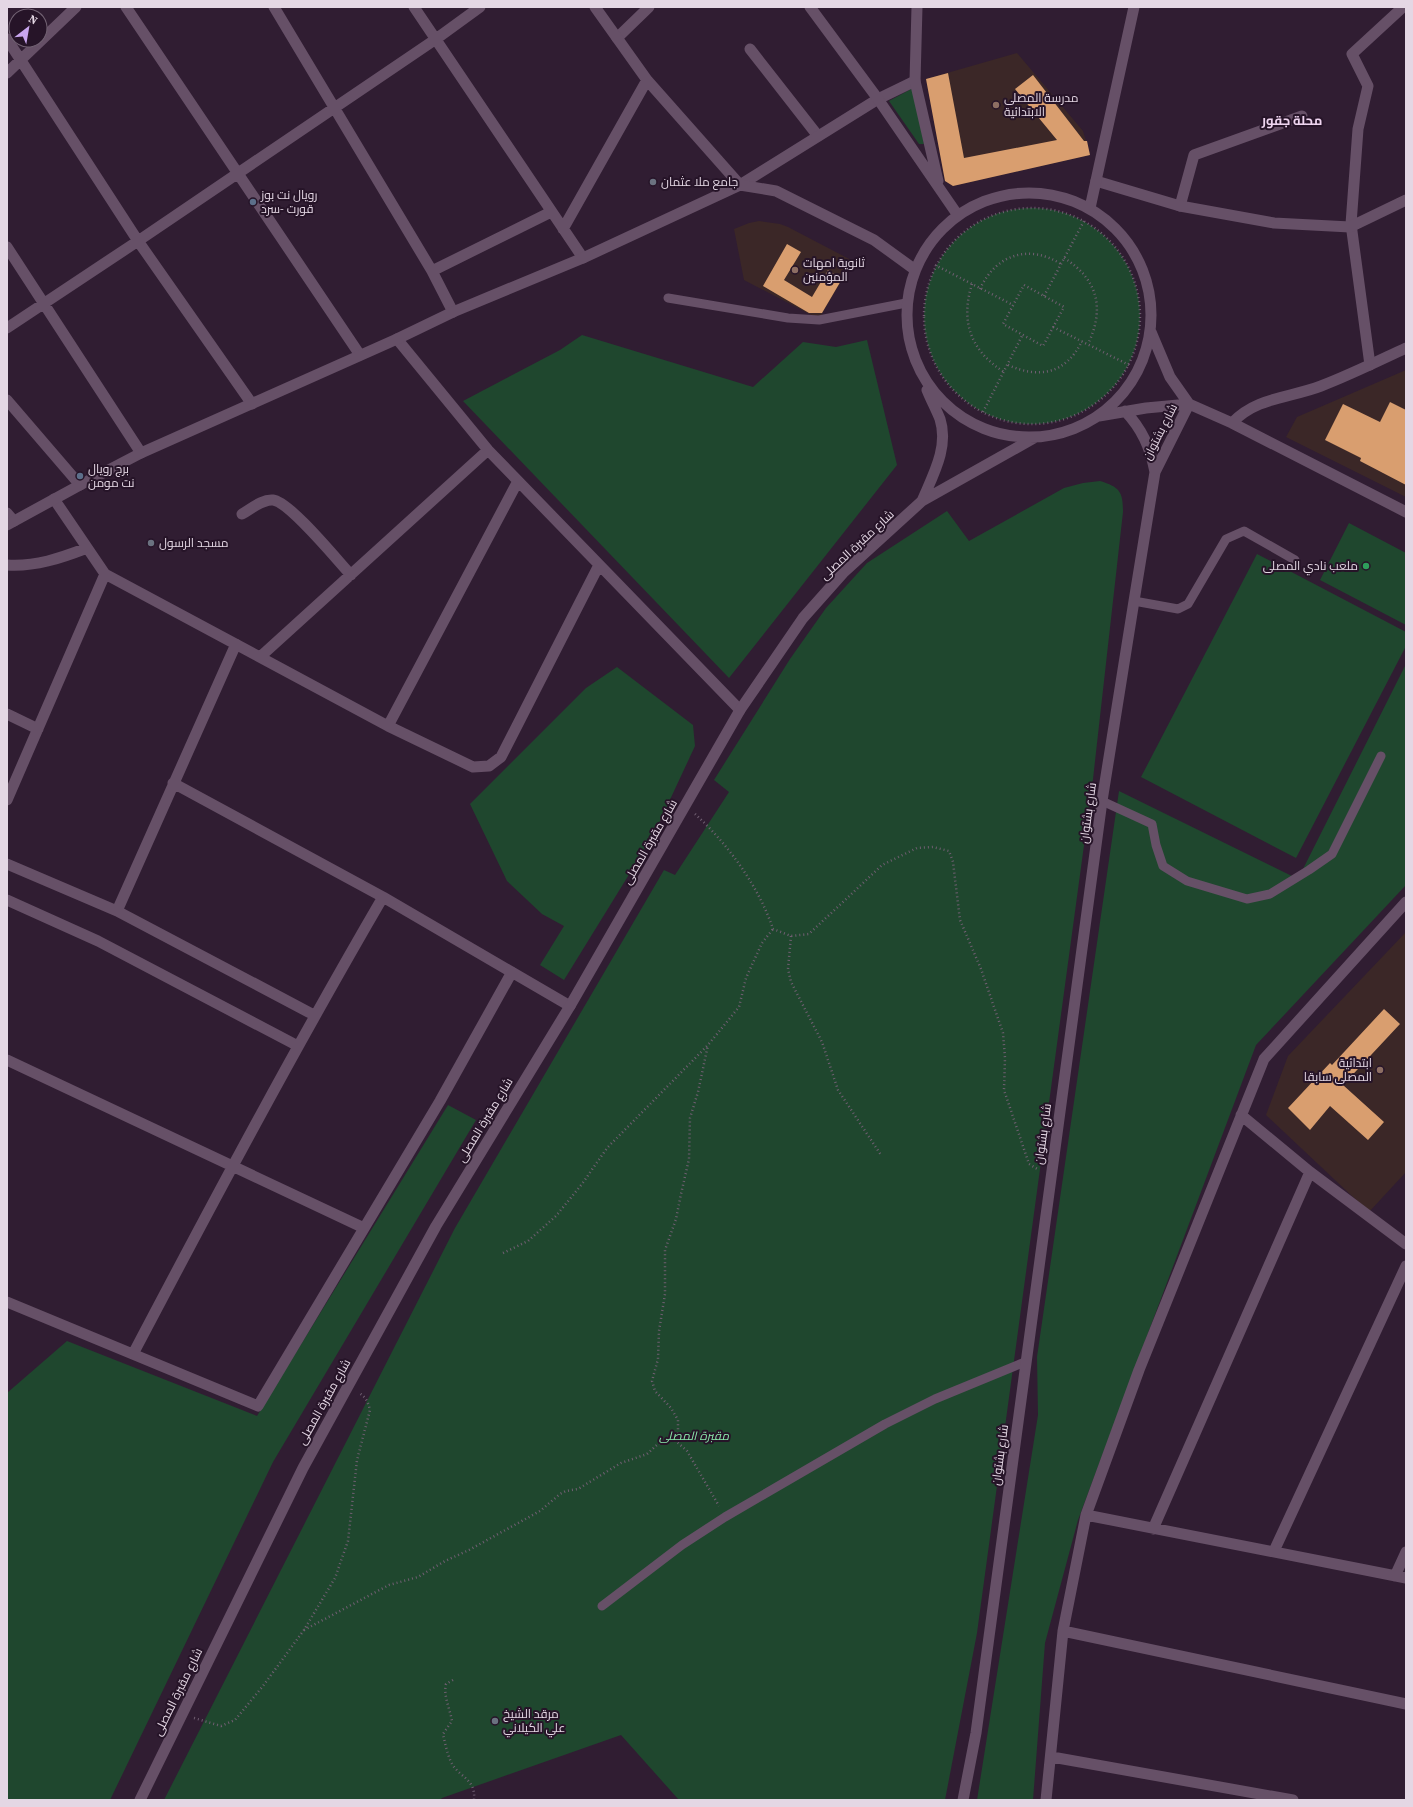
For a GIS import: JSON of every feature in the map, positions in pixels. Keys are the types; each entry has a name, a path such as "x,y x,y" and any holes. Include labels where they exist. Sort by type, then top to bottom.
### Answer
{"street":[{"path":"7,73 76,7"},
{"path":"126,7 360,355"},
{"path":"274,7 432,271 453,312"},
{"path":"414,7 583,258"},
{"path":"7,328 436,39 480,7"},
{"path":"595,7 647,80 740,185 776,191 874,240 914,269"},
{"path":"617,38 649,7"},
{"path":"810,7 878,99 957,214"},
{"path":"917,7 916,81 939,188"},
{"path":"1090,208 1134,7"},
{"path":"1370,365 1351,227 1358,129 1368,86 1352,54 1403,7"},
{"path":"7,39 138,241 252,404"},
{"path":"750,49 818,136"},
{"path":"563,229 647,80"},
{"path":"9,520 54,499 141,453 397,339 453,312 583,258 740,185 878,99 916,81"},
{"path":"1180,206 1194,156 1302,116"},
{"path":"1096,181 1180,206 1274,223 1351,227 1406,200"},
{"path":"1022,192 1057,195 1090,208 1119,231 1139,261 1150,296 1151,332 1145,357 1133,380 1118,400 1098,416 1078,427 1057,434 1034,438 1000,434 967,421 940,399 919,371 908,338 906,303 914,269 932,238 957,214 988,198 1022,192"},
{"path":"432,271 552,212"},
{"path":"7,247 45,303 141,453"},
{"path":"1151,332 1170,377 1189,404"},
{"path":"397,339 488,450 740,710"},
{"path":"1232,423 1243,412 1257,404 1320,387 1406,348"},
{"name":"شارع مقبرة المصلى","path":"919,371 940,420 943,443 938,463 922,501"},
{"path":"7,400 80,484"},
{"path":"1098,416 1125,411 1189,404 1232,423 1406,512"},
{"name":"شارع بشتوان","path":"963,1800 976,1733 1102,800 1134,601 1155,472 1189,404"},
{"name":"شارع بشتوان","path":"1125,411 1137,424 1146,438 1152,455 1155,472"},
{"name":"شارع مقبرة المصلى","path":"140,1800 303,1468 436,1226 570,1006 740,710 803,618 838,578 922,501 1034,438"},
{"path":"260,657 488,450"},
{"path":"388,726 518,481"},
{"path":"54,499 105,574 388,726 473,767 489,766 501,757 599,565"},
{"path":"242,514 264,501 272,500 279,502 291,510 351,575"},
{"path":"7,565 38,564 87,548"},
{"path":"7,800 105,574"},
{"path":"117,911 236,644"},
{"path":"7,714 38,729"},
{"path":"173,783 383,898 570,1006"},
{"path":"7,864 117,911 314,1015"},
{"path":"134,1354 232,1166 314,1015 383,898"},
{"path":"7,900 98,941 298,1046"},
{"path":"1046,1800 1052,1757 1064,1632 1086,1515 1138,1370 1264,1059 1406,902"},
{"path":"7,1302 258,1406 440,1101 512,972"},
{"path":"7,1060 364,1228"},
{"path":"1241,1114 1310,1172 1406,1244"},
{"path":"1153,1529 1310,1172"},
{"path":"1274,1551 1406,1266"},
{"path":"1086,1515 1406,1578"},
{"path":"1395,1576 1406,1552"},
{"path":"1064,1632 1406,1704"},
{"path":"1052,1757 1293,1800"}],"lane":[{"path":"668,298 788,318 819,320 906,303"},
{"path":"1134,601 1178,609 1188,604 1226,538 1244,531 1296,560"},
{"path":"1102,800 1152,824 1156,846 1163,866 1187,882 1247,899 1270,894 1332,854 1381,756"},
{"path":"602,1606 682,1546 725,1517 908,1412 1026,1362"}],"path":[{"path":"1020,208 1044,208 1069,214 1084,221 1111,241 1126,261 1136,284 1141,309 1139,334 1130,365 1120,380 1103,398 1082,412 1064,420 1044,424 1025,424 1003,420 982,412 952,389 930,354 925,334 923,314 925,294 935,266 953,241 972,225 995,214 1020,208"},
{"path":"1044,296 1084,221"},
{"path":"980,289 984,280 995,266 1002,261 1019,254 1036,254 1061,264"},
{"path":"1064,258 1081,271 1094,292 1098,314 1096,326 1088,344"},
{"path":"935,266 1013,306"},
{"path":"972,284 967,306 969,329 978,350 1004,372"},
{"path":"1024,285 1044,296 1064,307 1043,346 1003,324 1024,285"},
{"path":"1053,327 1130,365"},
{"path":"982,412 1023,334"},
{"path":"1008,365 1029,372 1049,371 1066,363 1078,350 1082,341"},
{"path":"686,805 708,825 748,877 768,914 773,929"},
{"path":"773,929 791,936 809,934 882,865 917,848 933,847 949,851 953,862 960,920 981,969 1003,1033 1005,1058 1004,1090 1029,1164 1050,1178"},
{"path":"503,1253 528,1240 556,1216 582,1184 607,1148 708,1045 739,1007 746,978 762,943 773,929"},
{"path":"791,936 788,969 791,982 822,1042 838,1090 881,1155"},
{"path":"676,1441 678,1420 671,1408 655,1391 652,1380 658,1359 659,1331 665,1294 665,1250 676,1219 682,1194 689,1159 690,1118 698,1092 708,1045"},
{"path":"183,1712 221,1726 235,1720 263,1686 304,1630 335,1578 348,1541 357,1460 370,1410 368,1402 363,1396 348,1387"},
{"path":"304,1630 389,1585 418,1577 445,1561 540,1511 560,1494 566,1491 578,1489 621,1463 646,1454 662,1441 676,1441 687,1451 725,1517"},
{"path":"453,1680 446,1684 444,1691 452,1721 443,1734 451,1762 471,1782 475,1792 474,1800"}],"shaded area":[{"name":"مدرسة المصلى الابتدائية","path":"1017,53 1083,131 1090,155 953,186 945,181 926,79"},
{"name":"ثانوية امهات المؤمنين","path":"759,221 780,224 788,227 853,261 819,319 744,280 734,229"},
{"path":"1406,370 1406,497 1286,437 1297,417"},
{"path":"1406,932 1406,1172 1369,1212 1266,1115 1288,1056"}],"green space":[{"path":"913,88 924,144 919,144 889,101"},
{"path":"1021,208 1043,208 1063,212 1083,220 1109,239 1128,265 1136,285 1140,305 1140,327 1136,347 1128,367 1109,393 1083,412 1063,420 1043,424 1021,424 1001,420 981,412 963,400 948,385 936,367 928,347 924,327 924,305 928,285 936,265 948,247 963,232 981,220 1001,212"},
{"path":"582,335 753,387 803,342 836,347 867,340 897,465 729,678 463,401 560,350"},
{"name":"مقبرة المصلى","path":"1100,481 1116,488 1119,491 1122,500 1123,512 1093,779 977,1633 945,1800 679,1800 621,1735 442,1798 440,1800 164,1800 455,1228 664,870 675,875 729,792 714,780 790,659 826,608 867,563 947,511 969,541 1064,488 1083,483"},
{"name":"ملعب نادي المصلى","path":"1349,523 1406,553 1406,625 1320,580"},
{"path":"1257,554 1406,632 1406,646 1296,858 1141,777"},
{"path":"1406,664 1406,885 1256,1045 1078,1520 1045,1643 1033,1800 977,1800 1038,1415 1037,1357 1119,791 1298,879"},
{"path":"617,667 693,725 695,746 654,834 564,980 540,965 564,926 542,914 507,881 470,804 586,688"},
{"path":"448,1105 476,1120 273,1462 110,1800 7,1800 7,1393 67,1341 257,1416"}],"building":[{"path":"948,73 964,158 1057,140 1015,89 1033,75 1084,141 1087,141 1090,155 953,186 945,181 926,79"},
{"path":"787,244 801,252 784,280 812,297 828,270 842,279 822,313 809,313 763,286"},
{"path":"1390,402 1406,410 1406,485 1360,461 1361,458 1325,440 1343,404 1380,422"},
{"path":"1384,1009 1400,1024 1343,1085 1384,1122 1368,1140 1330,1106 1310,1130 1288,1108 1330,1063 1332,1065"}],"place":[{"name":"مدرسة المصلى الابتدائية","path":"996,105"},
{"name":"جامع ملا عثمان","path":"653,182"},
{"name":"رويال نت بوز قورت -سرد","path":"253,202"},
{"name":"ثانوية امهات المؤمنين","path":"795,270"},
{"name":"برج رويال نت مومن","path":"80,476"},
{"name":"مسجد الرسول","path":"151,543"},
{"name":"ملعب نادي المصلى","path":"1366,566"},
{"name":"ابتدائية المصلى سابقا","path":"1380,1070"},
{"name":"مرقد الشيخ علي الكيلاني","path":"495,1721"}],"district":[{"name":"محلة جقور","path":"1292,120"}]}
